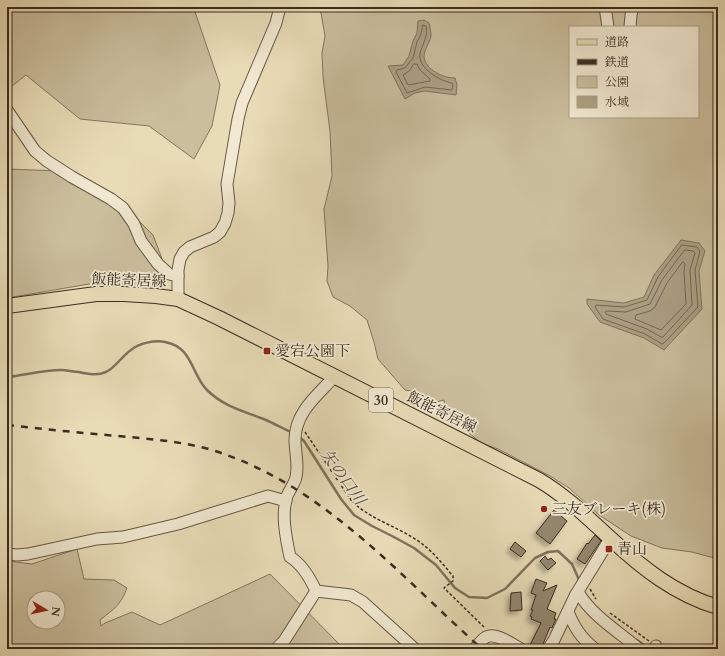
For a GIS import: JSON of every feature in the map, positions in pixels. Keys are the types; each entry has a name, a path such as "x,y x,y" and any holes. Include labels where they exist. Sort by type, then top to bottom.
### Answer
{"main road":[{"name":"飯能寄居線","path":"7,306 96,294 124,294 178,299 219,318 477,448 555,489 610,539 662,581 691,598 718,607"}],"street":[{"path":"178,299 180,259 184,252 190,246 214,237 220,232 225,223 229,203 227,184 242,103 276,23 280,7"},
{"path":"605,7 608,26"},
{"path":"630,26 633,7"},
{"path":"7,110 35,151 47,161 111,199 123,208 134,224 141,241 158,264 169,274 178,276"},
{"path":"316,591 296,560 290,557 285,536 286,501 297,475 296,430 304,408 334,377"},
{"path":"7,554 28,554 98,539 123,537 178,524 268,496 286,501"},
{"path":"548,649 578,591 610,539"},
{"path":"276,649 284,641 316,591"},
{"path":"316,591 351,595 363,602 415,649"},
{"path":"578,591 583,601 592,611 639,649"},
{"path":"568,612 583,640 595,649"},
{"path":"475,649 484,638 493,636 521,649"}],"path":[{"path":"296,430 308,435 351,500 357,506 369,515 415,539 430,550 453,576 453,581 444,588 493,636"},
{"path":"585,580 598,602"},
{"path":"606,610 655,648"}],"green space":[{"path":"7,7 196,7 194,9 220,85 212,126 194,159 149,126 80,119 26,75 7,90"},
{"path":"317,7 718,7 718,559 692,552 662,548 631,536 599,515 569,488 550,476 498,449 481,443 469,433 471,421 446,413 444,400 425,405 415,392 405,390 378,359 367,320 350,306 333,297 327,281 328,266 324,209 332,176 330,131 323,77 322,53 325,36 321,13"},
{"path":"7,169 59,171 129,211 153,235 164,264 156,292 95,283 7,298"},
{"path":"77,549 84,579 114,580 127,588 122,599 100,620 101,626 132,612 160,625 270,574 344,649 7,649 7,561 32,564"}],"water":[{"path":"424,20 429,23 431,34 424,54 425,62 440,75 455,78 457,85 456,95 425,91 415,93 405,99 388,66 403,65 409,56 417,33 418,21"},
{"path":"681,240 699,243 705,251 699,271 702,309 664,350 644,338 600,322 587,304 587,299 624,303 644,297 654,275"}],"building":[{"path":"554,510 567,521 550,544 536,533"},
{"path":"595,535 601,541 585,564 577,559 587,543 588,544"},
{"path":"515,542 526,551 521,557 510,549"},
{"path":"545,556 548,560 551,558 556,563 548,570 540,561"},
{"path":"536,579 547,583 543,591 557,585 547,609 556,613 554,619 556,619 552,628 550,627 541,649 537,649 530,645 541,623 531,619 532,617 530,616 533,610 531,610 536,595 531,593"},
{"path":"521,592 522,610 510,611 511,593"}],"waterway":[{"name":"矢の口川","path":"7,377 54,370 99,374 110,370 134,348 143,344 161,341 181,349 186,355 202,384 220,401 293,433"},
{"name":"矢の口川","path":"299,437 304,441 341,499 354,515 414,548 436,565 455,588 469,597 487,598 505,589 535,558 548,552 558,551 572,564 580,582"},
{"name":"矢の口川","path":"637,640 649,649"}],"railway":[{"path":"7,425 152,439 184,444 205,448 246,463 285,482 321,506 355,532 482,649"}],"place":[{"name":"愛宕公園下","path":"267,351"},
{"name":"三友ブレーキ(株)","path":"544,509"},
{"name":"青山","path":"609,549"}]}
